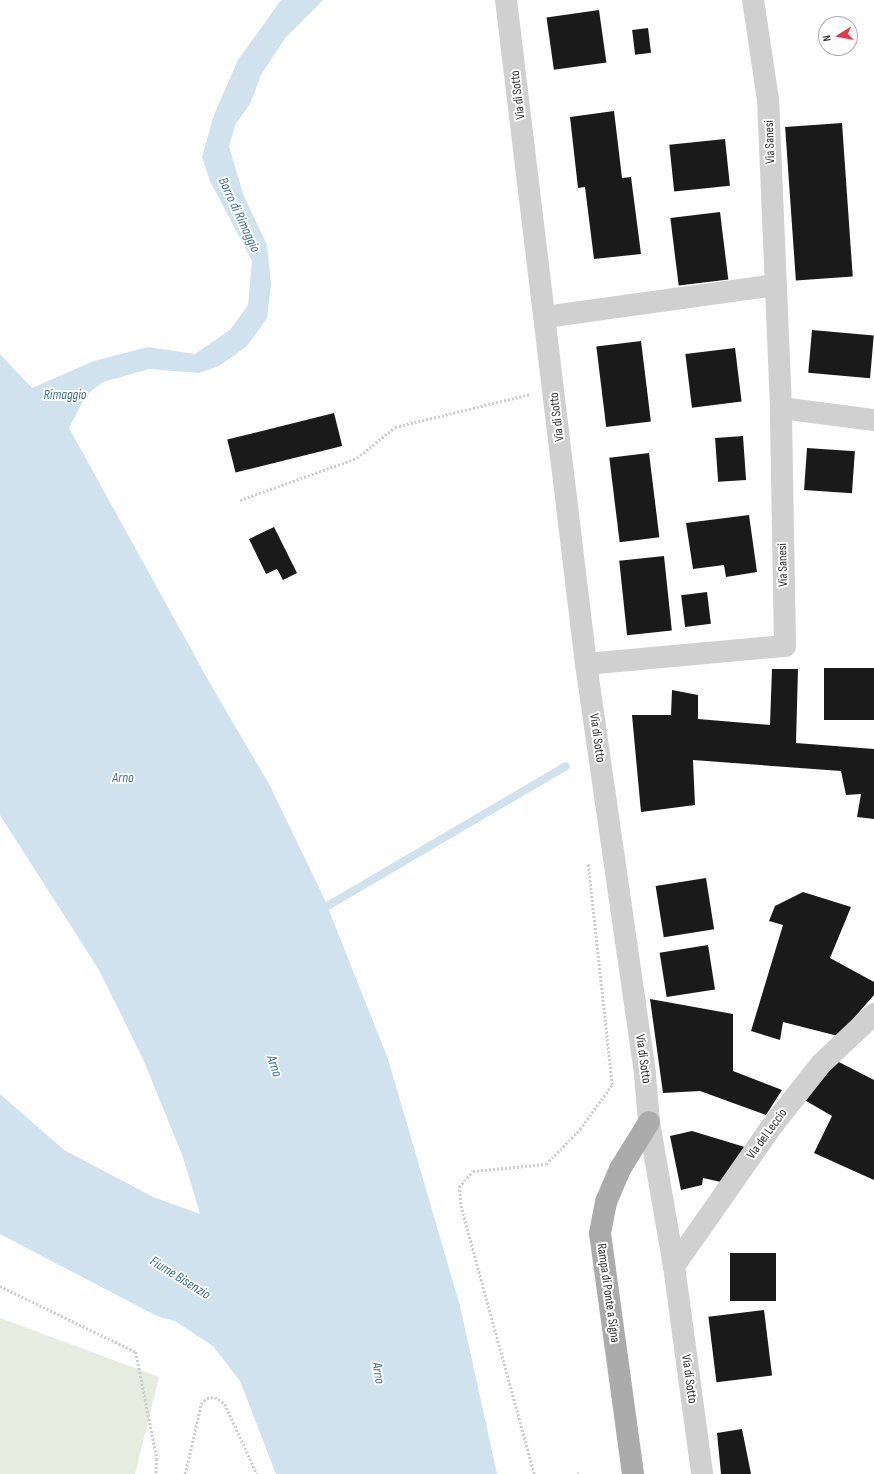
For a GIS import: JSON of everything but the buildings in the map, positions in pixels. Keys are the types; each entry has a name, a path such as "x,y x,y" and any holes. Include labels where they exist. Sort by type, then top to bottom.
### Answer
{"main road":[{"name":"Rampa di Ponte a Signa","path":"633,1474 600,1233 606,1202 620,1169 649,1122"}],"street":[{"name":"Via di Sotto","path":"506,0 554,388 586,664 646,1075 649,1122 674,1266 702,1474"},
{"name":"Via Sanesi","path":"586,664 785,646 781,408 768,100 753,0"},
{"path":"545,317 776,285"},
{"path":"781,408 874,420"},
{"name":"Via del Leccio","path":"674,1266 772,1126 821,1064 874,1014"}],"path":[{"path":"240,500 357,458 395,427 554,388"},
{"path":"534,1474 461,1208 459,1187 473,1171 546,1164 580,1129 612,1085 587,859"},
{"path":"0,1286 136,1352 157,1459 156,1474"},
{"path":"185,1474 201,1404 207,1398 215,1397 225,1404 257,1474"}],"shaded area":[{"path":"0,1318 159,1377 135,1474 0,1474"}],"water":[{"name":"Arno","path":"281,0 323,0 285,38 261,75 250,104 235,125 229,146 243,194 267,245 271,284 267,318 247,346 219,366 199,373 149,369 103,382 86,395 69,428 212,687 269,784 324,898 388,1059 460,1306 497,1474 276,1474 240,1381 213,1346 175,1321 157,1316 0,1234 0,1094 64,1150 153,1197 200,1214 183,1157 143,1059 99,970 0,815 0,354 32,388 94,361 148,347 195,354 230,330 248,305 252,261 210,181 202,157 214,115 238,60"}],"waterway":[{"path":"319,911 566,766"}],"water label":[{"name":"Borro di Rimaggio","path":"239,215"},
{"name":"Rimaggio","path":"65,395"},
{"name":"Fiume Bisenzio","path":"180,1278"}]}
